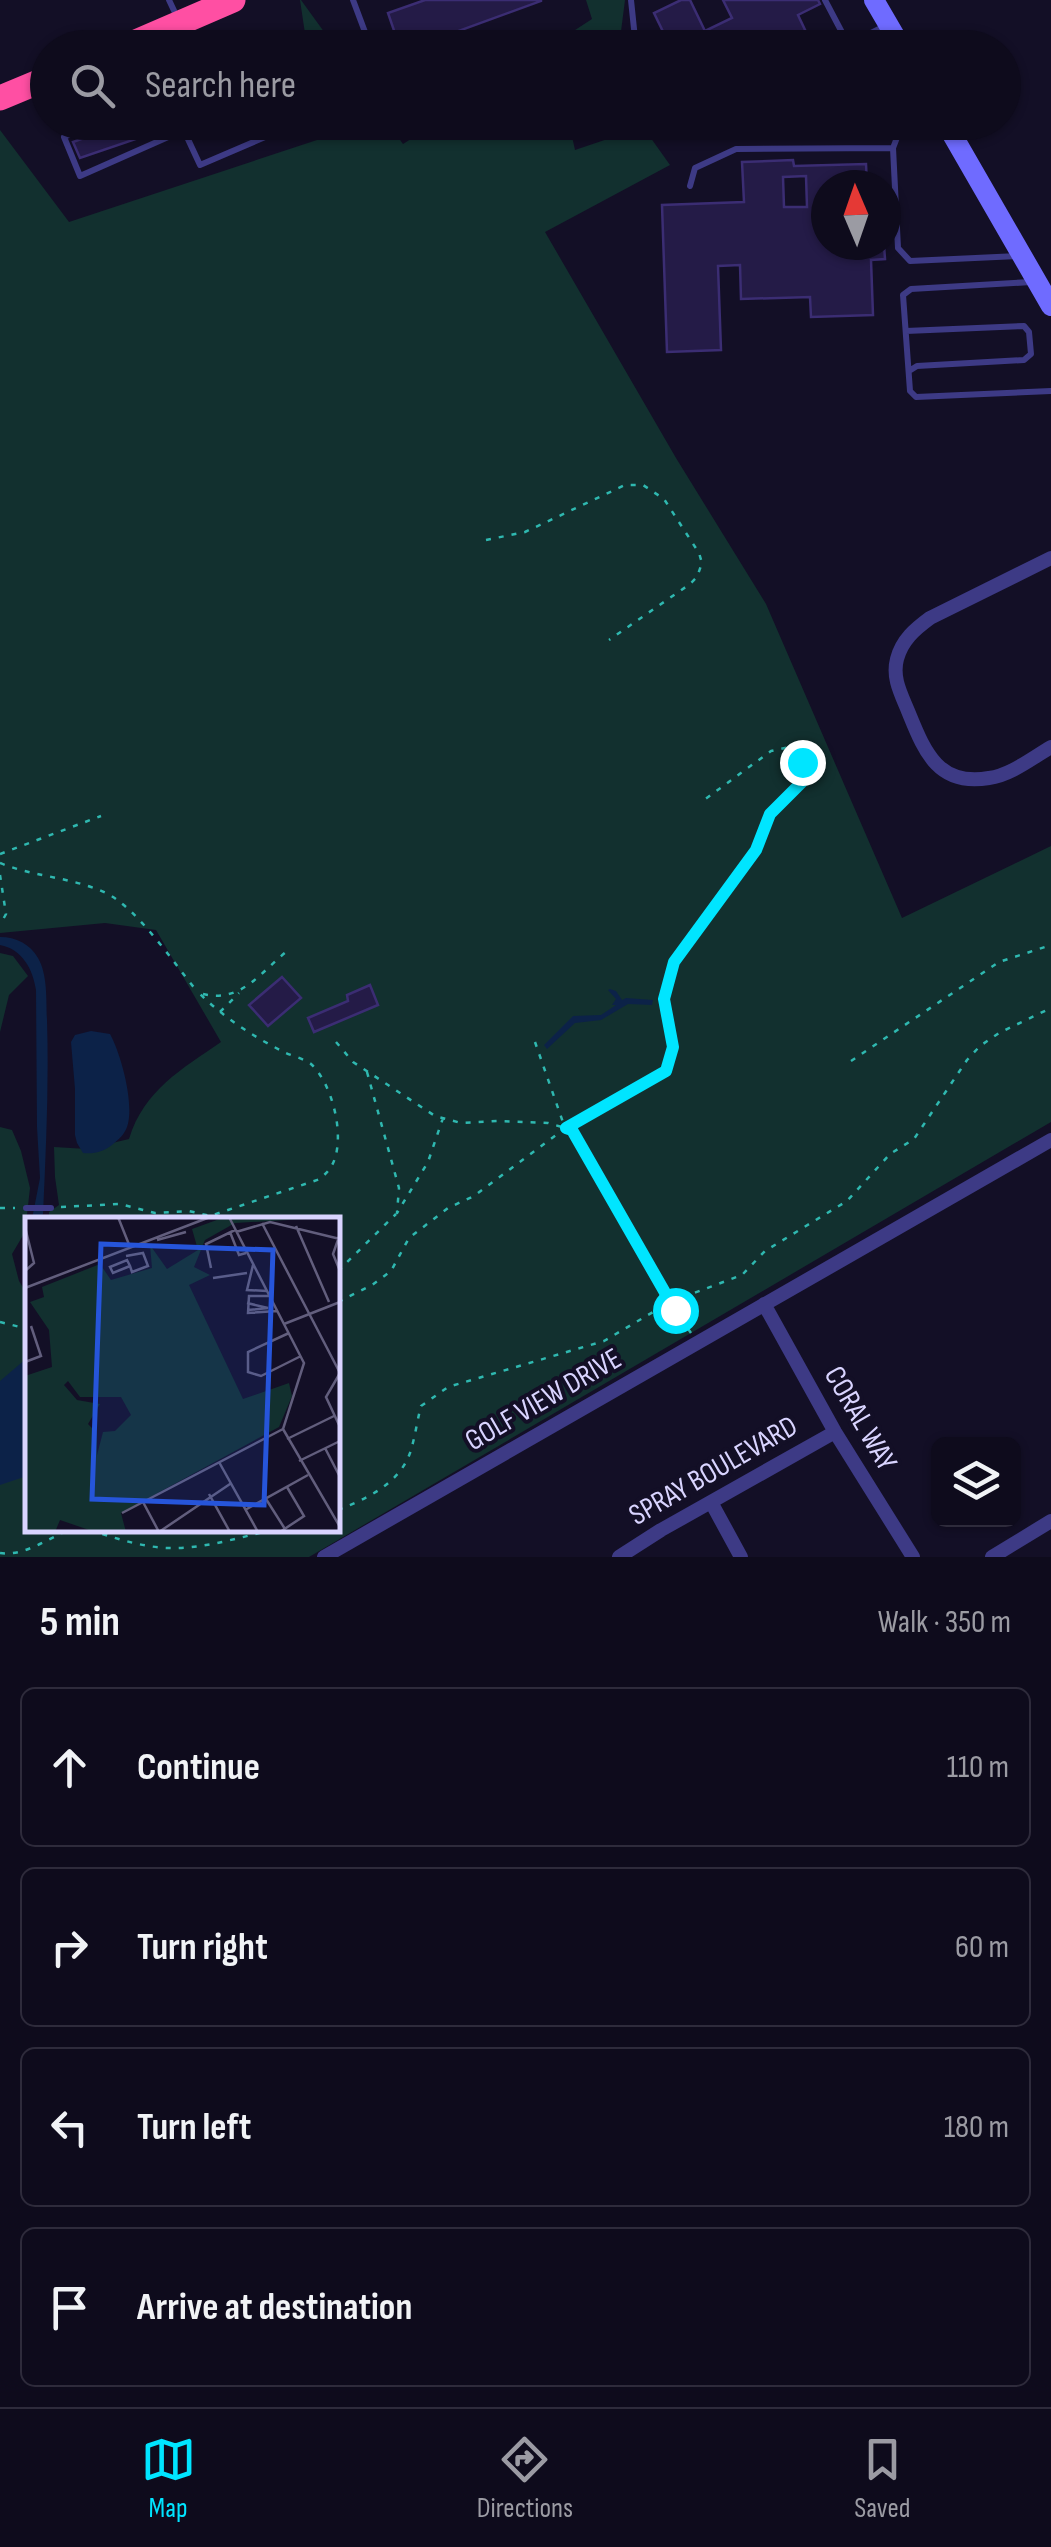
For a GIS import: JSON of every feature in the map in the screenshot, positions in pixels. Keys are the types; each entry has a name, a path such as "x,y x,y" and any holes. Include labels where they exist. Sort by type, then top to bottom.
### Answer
{"highway":[{"path":"160,30 232,0"},
{"path":"0,98 30,86"}],"street":[{"path":"874,0 892,30"},
{"path":"955,140 1051,306"},
{"path":"1051,558 917,628 904,641 895,678 924,752 952,775 989,778 1006,773 1051,747"},
{"name":"GOLF VIEW DRIVE","path":"324,1557 1051,1140"},
{"name":"CORAL WAY","path":"764,1304 835,1432 912,1557"},
{"name":"SPRAY BOULEVARD","path":"619,1557 835,1432"},
{"path":"711,1502 741,1557"},
{"path":"992,1557 1051,1522"}],"lane":[{"path":"353,0 364,30"},
{"path":"631,0 634,30"},
{"path":"826,0 841,30"},
{"path":"876,30 888,24"},
{"path":"65,140 80,176 153,140"},
{"path":"188,140 200,165 258,140"},
{"path":"896,140 893,148 898,248 910,260 1022,256"},
{"path":"690,186 694,168 736,148 893,148"},
{"path":"1037,281 911,288 903,296 910,391 916,397 1051,391"},
{"path":"906,330 1024,326 1029,332 1031,354 1024,360 917,366 908,372"},
{"path":"26,1208 51,1208"}],"path":[{"path":"486,540 525,532 625,485 644,485 654,490 699,552 701,570 690,584 609,640"},
{"path":"340,1301 391,1271 410,1238 448,1208 474,1196 566,1128 666,1071 673,1047 664,999 674,962 756,850 770,814 802,782 802,762 790,747 771,750 700,803"},
{"path":"0,854 101,816"},
{"path":"0,925 6,914 0,873 3,864 71,880 109,894 136,917 219,1012 280,1051 310,1064 335,1110 338,1137 332,1166 320,1179 214,1217 189,1211 155,1213 120,1204 51,1208"},
{"path":"851,1060 999,962 1051,945"},
{"path":"219,1012 286,952"},
{"path":"198,992 220,996 240,992"},
{"path":"340,1509 372,1497 402,1468 410,1454 421,1406 448,1387 604,1340 670,1302 742,1275 764,1251 848,1201 890,1154 914,1139 980,1046 1051,1008"},
{"path":"336,1042 352,1062 435,1116 461,1122 548,1123 572,1130 697,1342"},
{"path":"535,1042 566,1128"},
{"path":"366,1070 400,1188 397,1213"},
{"path":"340,1269 397,1213 428,1162 443,1118"},
{"path":"0,1208 26,1208"},
{"path":"0,1552 6,1555 33,1547 64,1532"},
{"path":"96,1532 132,1543 173,1548 212,1545 264,1532"}],"green space":[{"path":"300,0 323,30 304,30"},
{"path":"586,0 625,0 621,30 575,30 592,19"},
{"path":"0,130 69,222 317,140 400,140 403,144 409,140 573,140 575,150 605,140 652,140 670,165 545,232 766,604 902,918 1051,846 1051,1122 309,1557 0,1557 0,1127 12,1130 30,1188 25,1232 12,1254 19,1281 25,1286 25,1532 340,1532 340,1217 49,1217 49,1212 59,1205 54,1147 87,1149 129,1139 154,1094 221,1042 156,930 105,923 0,933"},
{"path":"0,953 13,956 28,976 9,995 0,1032"}],"water":[{"path":"0,937 27,945 38,958 45,980 48,1044 41,1217 32,1217 40,1178 36,990 25,961 0,945"},
{"path":"610,989 622,1000 653,1000 652,1005 628,1004 601,1020 575,1023 547,1049 544,1045 573,1016 601,1015 616,1005 612,1005 616,999"},
{"path":"91,1031 110,1034 114,1043 126,1080 129,1118 124,1132 112,1145 102,1151 83,1153 75,1135 71,1042 75,1035"},
{"path":"25,1360 25,1477 0,1485 0,1381"}],"building":[{"path":"425,0 541,0 461,30 394,30 388,13"},
{"path":"681,0 690,0 705,30 662,30 654,13"},
{"path":"723,0 818,0 820,4 798,15 805,30 707,30 732,18"},
{"path":"78,140 133,140 80,158 73,142"},
{"path":"793,160 794,166 866,164 866,170 811,170 811,260 871,260 873,315 811,317 810,297 741,299 740,265 718,266 721,350 667,352 662,205 744,202 742,162","holes":["806,176 807,207 784,207 783,177"]},
{"path":"282,977 301,998 268,1026 249,1005"},
{"path":"370,985 378,1005 314,1032 308,1018 348,1001 347,995"}],"route":[{"path":"675,1310 572,1130 566,1128 666,1071 673,1047 664,999 674,962 756,850 770,814 802,782 802,762"}]}
